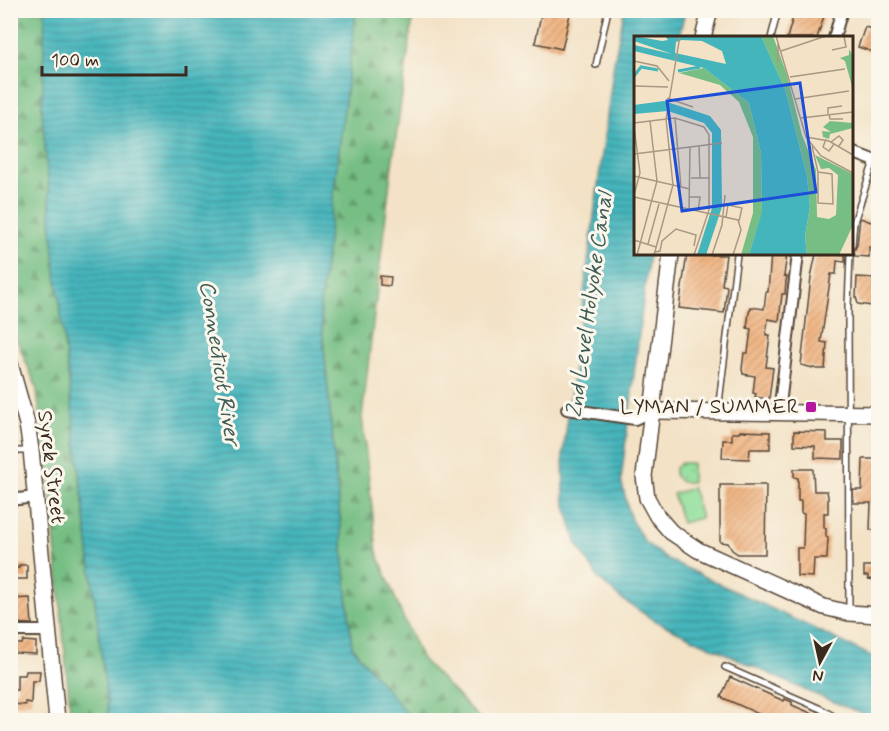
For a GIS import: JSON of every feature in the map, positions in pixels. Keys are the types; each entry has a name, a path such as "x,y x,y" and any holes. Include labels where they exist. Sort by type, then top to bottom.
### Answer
{"street":[{"path":"704,36 710,10"},
{"path":"835,36 842,10"},
{"path":"853,152 876,161"},
{"path":"671,255 644,476 647,498 657,516 671,532 698,550 824,607 849,613 879,615"},
{"path":"779,414 798,255"},
{"name":"Syrek Street","path":"11,368 27,424 31,450 57,720"},
{"path":"567,409 634,419 652,411 879,414"},
{"path":"10,500 35,497"},
{"path":"10,631 47,631"}],"lane":[{"path":"596,65 608,10"},
{"path":"772,36 778,10"},
{"path":"853,234 854,222 876,161"},
{"path":"718,412 737,255"},
{"path":"849,613 848,306 850,255"},
{"path":"10,451 31,450"},
{"path":"725,667 821,709 840,720"}],"green space":[{"path":"10,11 45,11 42,112 55,264 109,720 71,720 49,479 36,386 11,326"},
{"path":"356,11 414,11 391,172 362,417 377,552 422,659 481,720 412,720 352,647 320,305"},
{"path":"681,463 692,463 692,482 681,482 675,476 675,468"},
{"path":"692,488 701,518 682,523 673,494"}],"water":[{"name":"Connecticut River","path":"45,11 356,11 320,305 352,647 412,720 109,720 55,264 42,112"},
{"name":"2nd Level Holyoke Canal","path":"624,11 685,11 679,36 634,36 634,255 649,255 621,480 631,520 645,542 665,558 878,659 878,720 809,692 655,621 620,598 599,579 576,543 564,498 563,454 614,62"}],"building":[{"path":"542,10 557,10 570,14 562,49 535,43"},
{"path":"795,10 826,10 818,36 788,36"},
{"path":"865,27 879,31 879,54 858,47"},
{"path":"860,218 877,224 873,248 869,247 869,257 855,256"},
{"path":"687,255 726,255 722,285 727,286 724,313 679,308"},
{"path":"771,255 787,255 784,276 787,277 785,294 782,294 779,321 768,319 766,335 770,335 766,367 773,368 769,399 755,397 756,394 753,393 755,376 743,374 742,369 744,353 748,353 751,329 747,328 751,307 764,309 766,292 768,292"},
{"path":"816,255 845,255 845,262 837,261 836,274 831,274 821,342 827,343 825,369 801,365 811,277"},
{"path":"380,276 391,277 390,286 380,285"},
{"path":"857,277 873,278 873,286 879,286 879,307 858,304"},
{"path":"794,431 827,432 827,441 843,441 843,459 815,458 815,446 794,445"},
{"path":"770,432 770,449 750,449 749,459 722,458 723,440 732,440 732,433"},
{"path":"863,459 879,459 879,530 870,530 871,503 854,503 853,490 862,490"},
{"path":"794,469 813,469 814,491 827,491 828,513 824,513 824,528 826,528 826,537 828,537 827,559 814,559 813,577 797,576 797,548 803,548 804,514 801,513 801,501 798,501 798,478 794,477"},
{"path":"720,485 766,485 765,554 738,554 728,543 720,542"},
{"path":"19,565 27,565 27,579 10,579 10,568 19,568"},
{"path":"864,566 879,566 879,580 868,579 868,576 864,576"},
{"path":"30,598 32,624 12,623 13,607 10,607 10,599"},
{"path":"23,641 36,642 36,654 15,653 15,644 22,644"},
{"path":"26,671 40,671 39,681 32,681 31,703 10,704 10,690 17,690 17,675 25,675"},
{"path":"730,677 784,701 785,699 792,702 792,705 827,720 772,720 721,697"}],"place":[{"name":"LYMAN / SUMMER","path":"811,407"}]}
